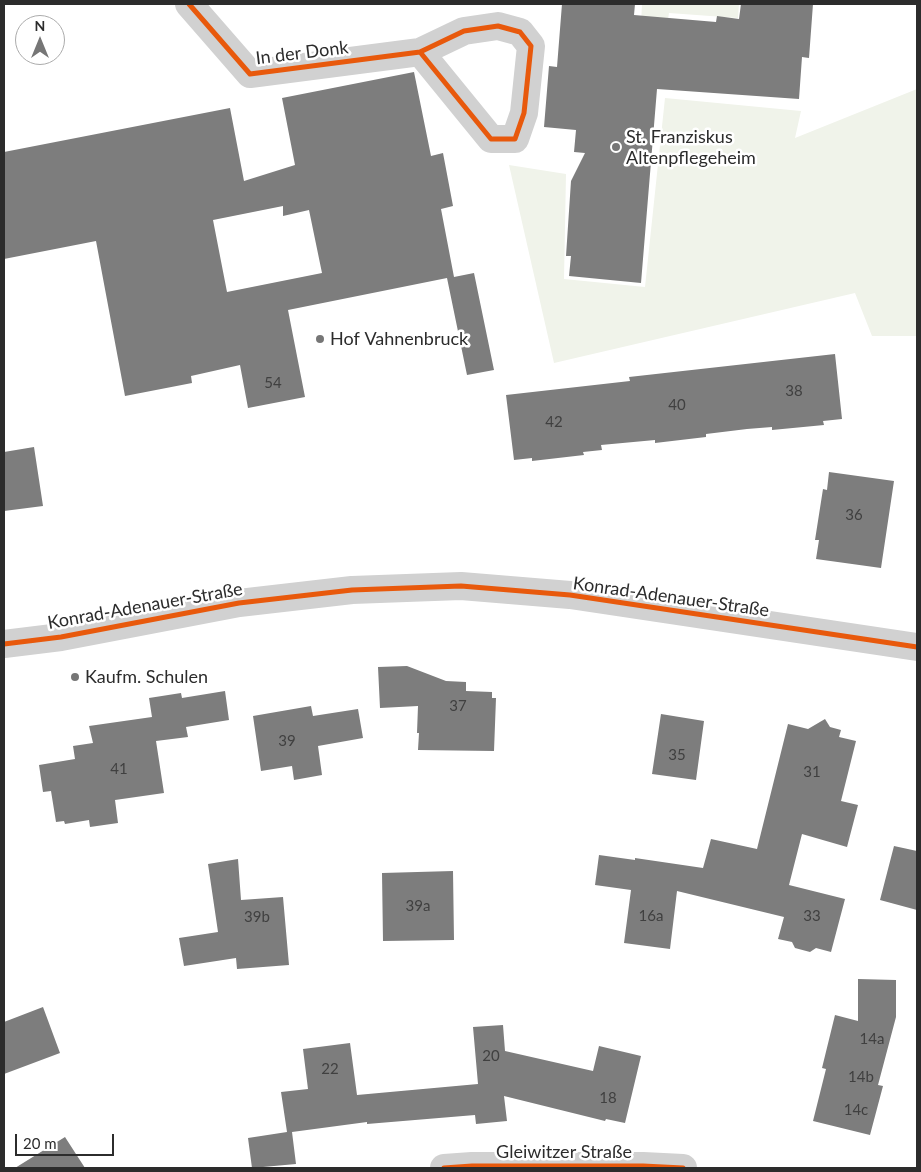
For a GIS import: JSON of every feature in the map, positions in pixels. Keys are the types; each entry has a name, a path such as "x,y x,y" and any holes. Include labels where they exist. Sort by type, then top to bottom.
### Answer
{"street":[{"name":"In der Donk","path":"189,4 250,74 420,52 464,31 498,26 520,32 531,46 524,113 515,139 492,139 420,52"},
{"name":"Konrad-Adenauer-Straße","path":"4,644 61,637 239,603 352,590 460,586 570,595 917,647"},
{"name":"Gleiwitzer Straße","path":"444,1168 472,1166 684,1168"}],"shaded area":[{"path":"642,4 739,4 738,18 669,13 667,26 641,24"},
{"path":"917,89 917,336 872,336 855,293 554,363 509,165 566,174 564,279 645,287 665,98 801,111 795,138"}],"building":[{"name":"St. Franziskus Altenpflegeheim","path":"562,4 635,4 634,15 716,22 717,16 739,19 741,4 813,4 809,58 802,57 799,99 657,89 641,283 569,276 571,256 566,256 571,181 585,153 574,152 576,130 544,127 549,66 557,67"},
{"path":"414,72 431,156 443,153 453,206 441,209 454,277 474,273 494,370 467,375 447,278 288,310 305,397 248,408 240,365 191,376 192,383 125,396 96,241 4,259 4,152 230,108 244,181 295,165 282,98","holes":["283,206 283,216 309,210 322,273 227,292 213,220"]},
{"path":"835,354 842,419 823,421 824,425 772,430 772,427 747,429 706,434 706,437 655,443 655,440 601,445 602,450 583,452 584,455 532,461 532,458 514,460 506,395 630,381 629,377"},
{"path":"34,447 43,506 4,511 4,452"},
{"path":"829,472 894,481 881,568 816,559 819,540 815,540 823,489 827,490"},
{"path":"407,666 446,681 466,682 466,691 492,692 492,698 496,698 494,751 418,750 418,706 380,708 378,667"},
{"path":"225,691 229,720 186,727 188,737 156,741 164,793 115,800 118,823 90,827 89,820 65,824 64,821 56,822 51,791 43,792 39,765 75,759 73,746 93,743 89,726 152,717 149,698 181,693 182,698"},
{"path":"311,706 313,716 358,709 363,738 318,746 322,775 294,780 292,766 261,771 253,716"},
{"path":"661,714 704,721 696,780 652,774"},
{"path":"825,719 830,727 841,730 839,737 856,741 841,801 858,805 847,847 802,834 789,885 845,899 831,952 816,948 810,952 795,948 792,942 778,939 784,917 677,891 670,949 624,943 631,890 595,885 599,855 703,868 711,839 757,849 788,724 808,729"},
{"path":"894,846 917,851 917,910 880,900"},
{"path":"238,859 241,900 283,897 289,965 237,969 236,958 184,966 179,938 218,932 208,864"},
{"path":"453,871 454,940 383,941 382,873"},
{"path":"858,979 896,980 896,1017 878,1085 883,1086 870,1135 813,1121 826,1069 822,1068 835,1015 858,1021"},
{"path":"43,1007 60,1053 4,1074 4,1022"},
{"path":"503,1025 505,1051 593,1071 599,1046 641,1056 625,1123 606,1119 605,1121 504,1096 507,1121 476,1124 475,1115 367,1124 367,1122 292,1132 296,1164 252,1168 248,1138 287,1132 281,1092 308,1089 303,1049 350,1043 357,1095 478,1084 473,1027"},
{"path":"65,1137 85,1168 15,1168"}],"cycle path":[{"path":"189,4 250,74 420,52 464,31 498,26 520,32 531,46 524,113 515,139 491,139 420,52"},
{"path":"4,644 61,637 239,603 352,590 461,586 570,595 917,647"},
{"path":"444,1168 472,1166 643,1166 683,1168"}],"place":[{"name":"St. Franziskus Altenpflegeheim","path":"616,147"},
{"name":"Hof Vahnenbruck","path":"320,339"},
{"name":"Kaufm. Schulen","path":"75,677"}]}
